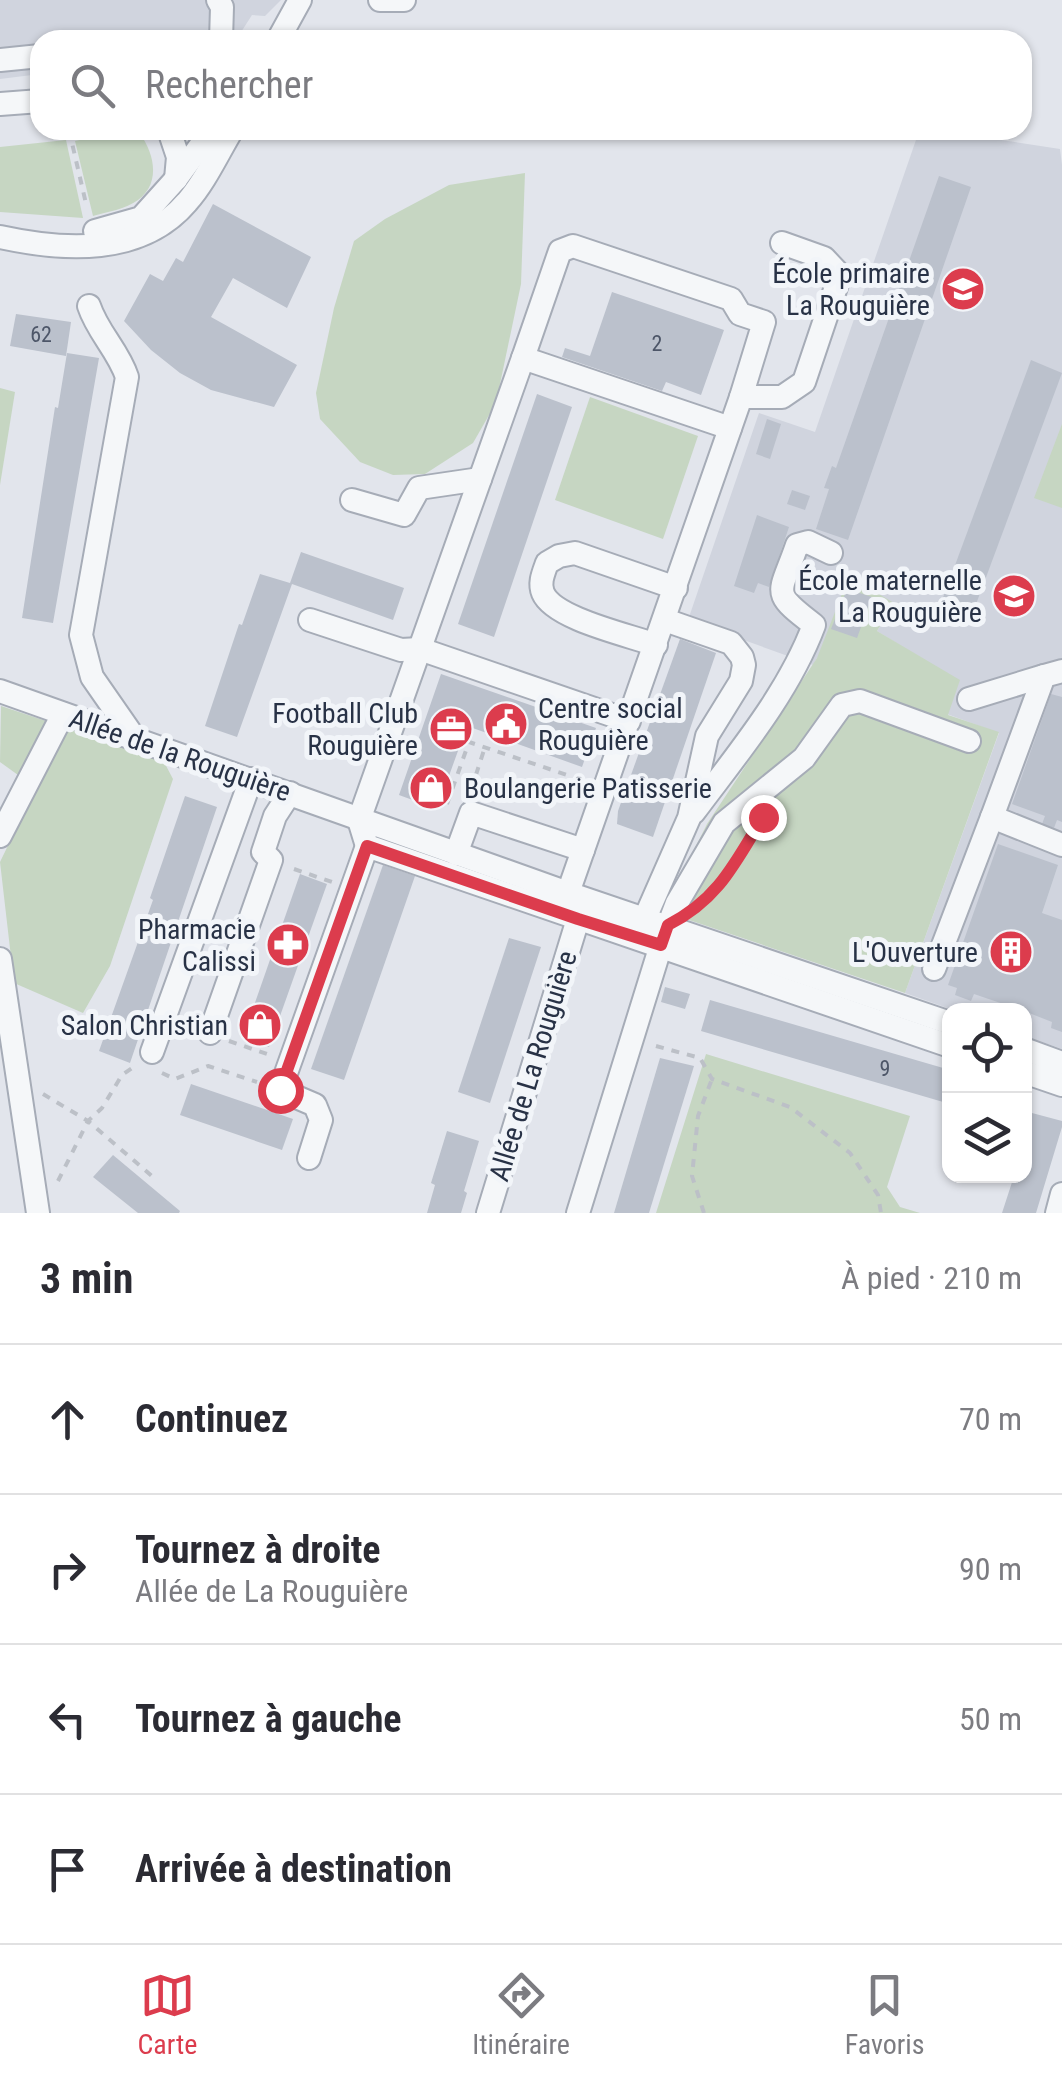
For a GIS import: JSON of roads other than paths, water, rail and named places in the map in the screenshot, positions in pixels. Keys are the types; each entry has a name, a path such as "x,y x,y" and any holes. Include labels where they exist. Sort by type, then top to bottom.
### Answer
{"street":[{"path":"218,0 222,7 221,30"},
{"path":"284,30 300,0"},
{"path":"380,0 404,0"},
{"path":"0,60 30,57"},
{"path":"0,104 30,102"},
{"path":"157,229 167,212 176,180 178,157 172,140"},
{"path":"0,233 80,232 126,225 141,218 176,180 205,140"},
{"path":"0,233 80,246 136,239 157,229 188,202 226,140"},
{"path":"740,396 782,397 804,382 840,276 824,258 782,243"},
{"path":"308,1158 320,1120 315,1104 280,1090 367,846 360,820 560,250 572,246 731,298 740,314 764,322 676,588 568,893"},
{"path":"89,306 96,327 119,355 126,377 82,635 92,677 133,736"},
{"path":"523,358 730,428"},
{"path":"352,500 404,516 419,488 480,479"},
{"path":"689,818 801,660 814,625 783,602 781,592 797,545 808,542 831,553"},
{"path":"656,645 556,610 544,596 540,582 547,563 575,552 676,588"},
{"path":"310,620 401,650 420,649 629,720"},
{"path":"578,1213 632,1038 707,736 740,681 744,666 742,656 731,643 665,620"},
{"path":"969,699 1053,674"},
{"path":"934,970 992,817 1053,674"},
{"name":"Allée de la Rouguière","path":"0,692 133,736 360,820"},
{"path":"658,929 724,823 804,758 842,705 860,700 970,741"},
{"path":"0,836 62,714"},
{"path":"154,1062 251,779"},
{"path":"210,1033 271,860 263,852 274,816 290,793"},
{"path":"456,854 471,813 583,850"},
{"path":"992,817 1062,845"},
{"name":"Allée de La Rouguière","path":"360,820 568,893 942,1043"},
{"name":"Allée de La Rouguière","path":"367,846 578,919 658,929 942,1020"},
{"name":"Allée de La Rouguière","path":"488,1213 578,919 568,893"},
{"path":"0,959 38,1213"},
{"path":"1032,1053 1062,1062"},
{"path":"1032,1075 1062,1085"},
{"path":"1056,1213 1062,1194"}],"place":[{"name":"École primaire La Rouguière","path":"963,289"},
{"name":"École maternelle La Rouguière","path":"1014,596"},
{"name":"Centre social Rouguière","path":"506,724"},
{"name":"Football Club Rouguière","path":"451,729"},
{"name":"Boulangerie Patisserie","path":"431,788"},
{"name":"Pharmacie Calissi","path":"288,945"},
{"name":"L'Ouverture","path":"1011,952"},
{"name":"Salon Christian","path":"260,1025"}]}
